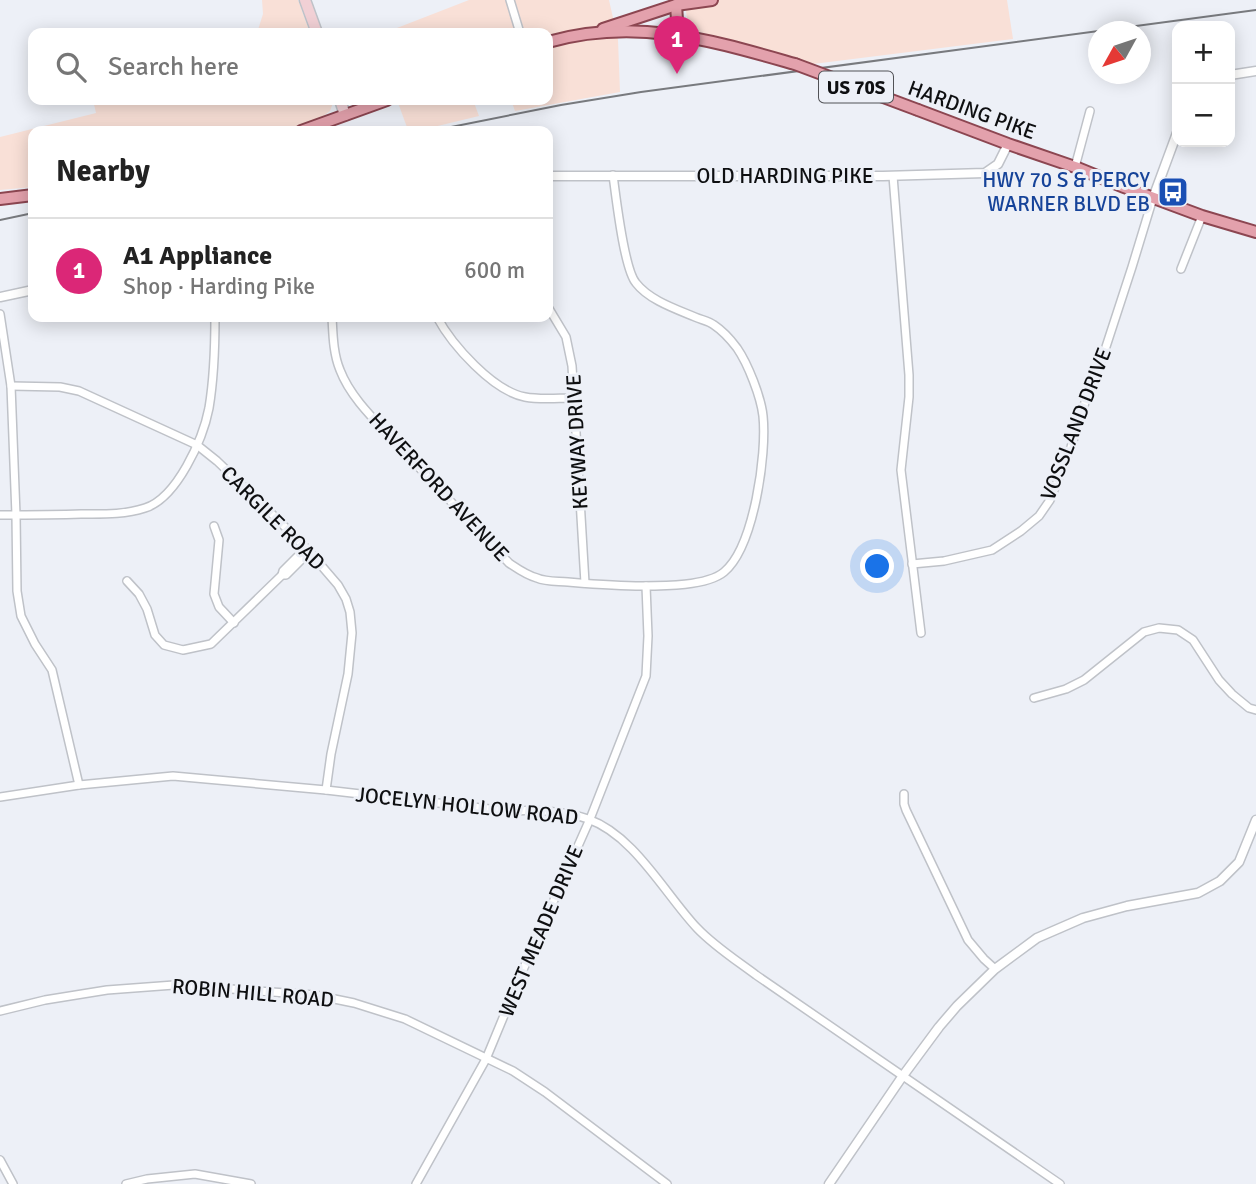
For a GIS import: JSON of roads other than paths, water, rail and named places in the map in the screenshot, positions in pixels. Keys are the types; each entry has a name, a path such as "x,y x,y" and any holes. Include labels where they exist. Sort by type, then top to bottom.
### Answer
{"main road":[{"path":"305,0 315,28"},
{"path":"591,33 676,3 712,0"},
{"path":"676,3 678,35"},
{"name":"HARDING PIKE","path":"553,42 591,33 636,32 678,35 717,42 795,64 1202,216 1256,232"},
{"path":"342,105 345,115"},
{"path":"315,126 373,105"},
{"path":"0,199 28,196"}],"street":[{"path":"510,0 518,28"},
{"path":"1235,74 1256,71"},
{"path":"1075,167 1090,111"},
{"name":"OLD HARDING PIKE","path":"553,176 893,176 985,173 999,164 1008,144"},
{"path":"1153,198 1172,147"},
{"name":"HAVERFORD AVENUE","path":"332,322 339,368 348,386 427,477 509,563 522,572 539,580 646,586 704,582 723,573 736,558 744,542 759,486 763,415 747,365 727,336 713,324 662,302 635,283 628,262 613,175"},
{"path":"893,176 909,375 901,470 920,633"},
{"name":"VOSSLAND DRIVE","path":"912,564 944,561 992,550 1039,516 1050,500 1102,359 1153,198"},
{"path":"1181,269 1202,216"},
{"path":"0,297 28,291"},
{"path":"0,314 11,386 17,591 21,616 52,670 79,785"},
{"name":"KEYWAY DRIVE","path":"553,315 566,337 572,366 585,583"},
{"path":"0,515 113,514 146,508 166,495 180,478 197,445 209,410 215,322"},
{"path":"440,322 459,348 502,388 524,397 574,398"},
{"name":"CARGILE ROAD","path":"11,386 60,387 79,391 197,445 261,503 304,552 328,573 346,599 352,633 348,674 326,790"},
{"path":"214,527 219,540 214,594 219,607 234,623"},
{"path":"127,581 148,609 155,635 164,645 183,650 211,644 304,552"},
{"name":"WEST MEADE DRIVE","path":"416,1184 486,1059 590,819 646,676 646,586"},
{"path":"1034,698 1066,689 1084,680 1144,632 1159,628 1178,630 1193,640 1219,680 1249,708 1256,710"},
{"name":"JOCELYN HOLLOW ROAD","path":"0,797 79,785 173,776 508,811 563,813 590,819 626,843 710,941 902,1077 1060,1184"},
{"path":"904,794 906,810 968,940 995,969"},
{"path":"829,1184 939,1027 995,969 1037,938 1083,918 1127,906 1198,893 1220,881 1238,862 1256,820"},
{"name":"ROBIN HILL ROAD","path":"0,1011 107,989 174,985 315,995 354,1003 405,1019 513,1071 667,1184"},
{"path":"0,1160 13,1184"},
{"path":"126,1184 147,1178 195,1174 251,1184"}],"railway":[{"path":"456,126 641,92 1256,10"},
{"path":"0,220 28,214"}],"place":[{"name":"A1 Appliance","path":"677,74"},
{"name":"HWY 70 S & PERCY WARNER BLVD EB","path":"1173,192"}]}
